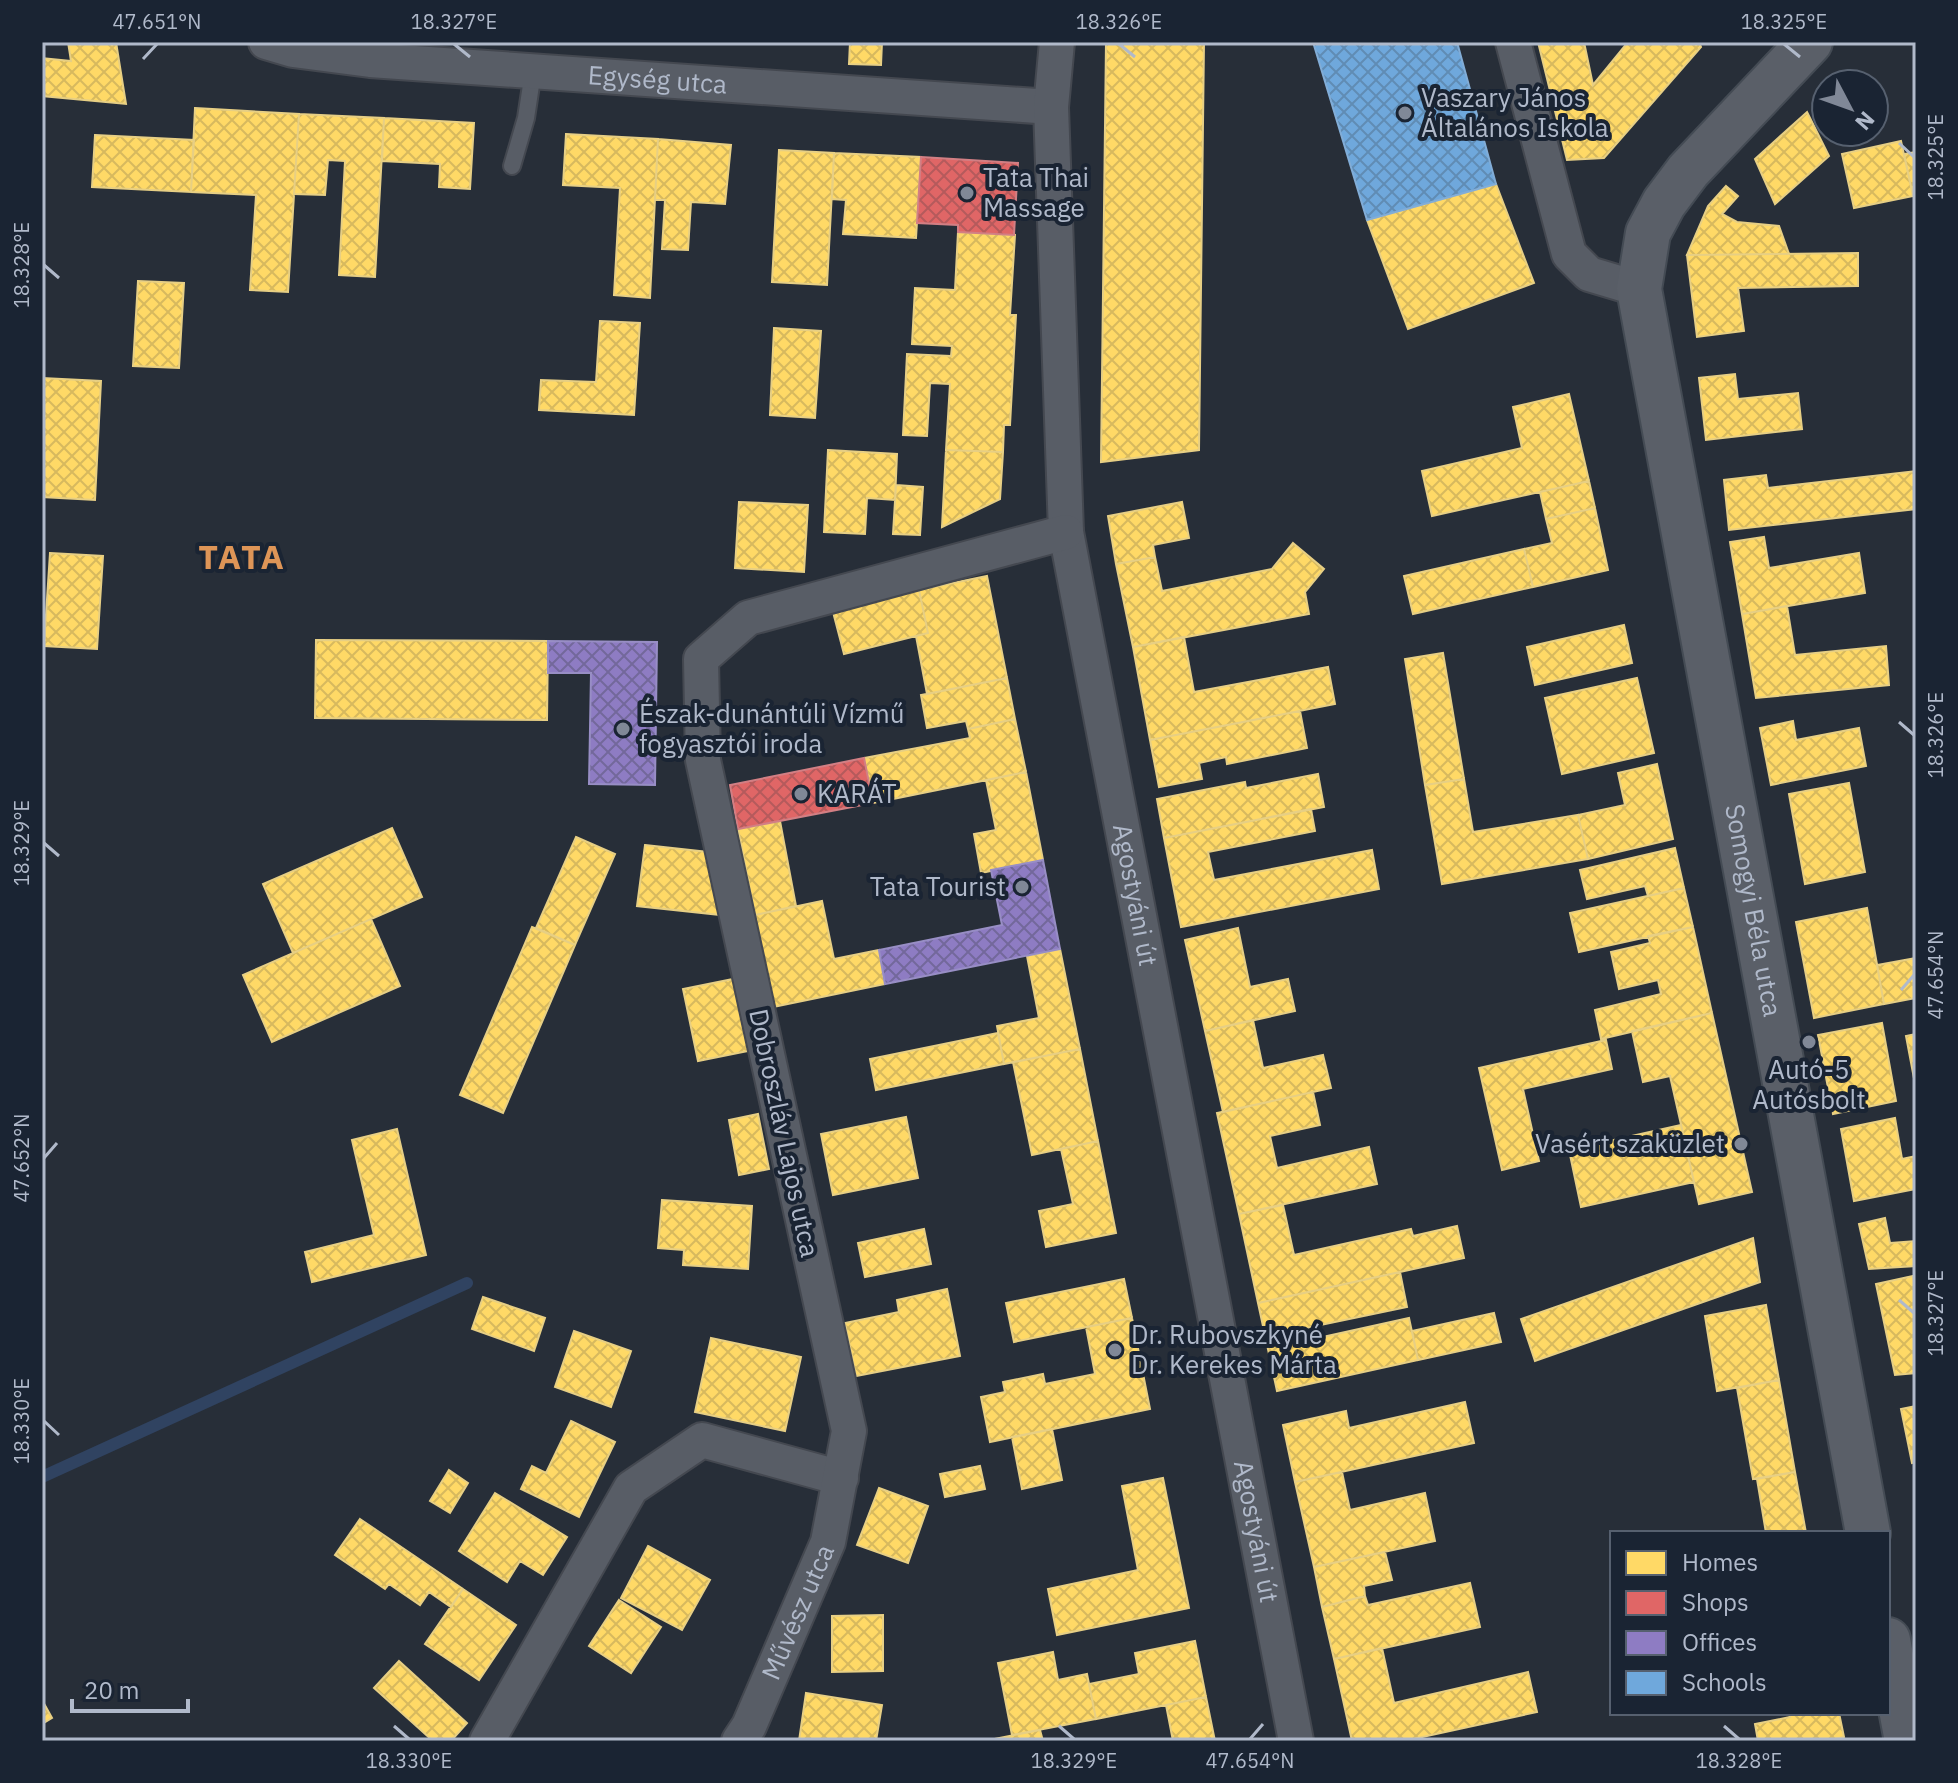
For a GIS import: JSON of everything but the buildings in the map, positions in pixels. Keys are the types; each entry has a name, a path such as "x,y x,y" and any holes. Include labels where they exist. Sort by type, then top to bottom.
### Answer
{"main road":[{"name":"Somogyi Béla utca","path":"1810,42 1688,171 1664,203 1648,233 1639,289 1868,1531"},
{"path":"1890,1651 1907,1741"}],"street":[{"name":"Egység utca","path":"266,42 293,50 370,60 1051,107"},
{"name":"Agostyáni út","path":"1057,42 1051,107 1066,532 1296,1741"},
{"path":"1513,42 1569,254 1589,274 1639,289"},
{"name":"Dobroszláv Lajos utca","path":"841,1478 849,1431 703,760 701,659 748,618 1066,532"},
{"path":"487,1741 631,1488 702,1440 841,1478"},
{"name":"Művész utca","path":"739,1741 749,1726 828,1542 841,1478"}],"lane":[{"path":"512,166 526,118 533,72"}],"waterway":[{"path":"42,1477 467,1283"}],"place":[{"name":"Vaszary János Általános Iskola","path":"1405,113"},
{"name":"Tata Thai Massage","path":"967,193"},
{"name":"Észak-dunántúli Vízmű fogyasztói iroda","path":"623,729"},
{"name":"KARÁT","path":"801,794"},
{"name":"Tata Tourist","path":"1022,887"},
{"name":"Autó-5 Autósbolt","path":"1809,1042"},
{"name":"Vasért szaküzlet","path":"1741,1144"},
{"name":"Dr. Rubovszkyné Dr. Kerekes Márta","path":"1115,1350"}],"district":[{"name":"TATA","path":"242,557"}]}
